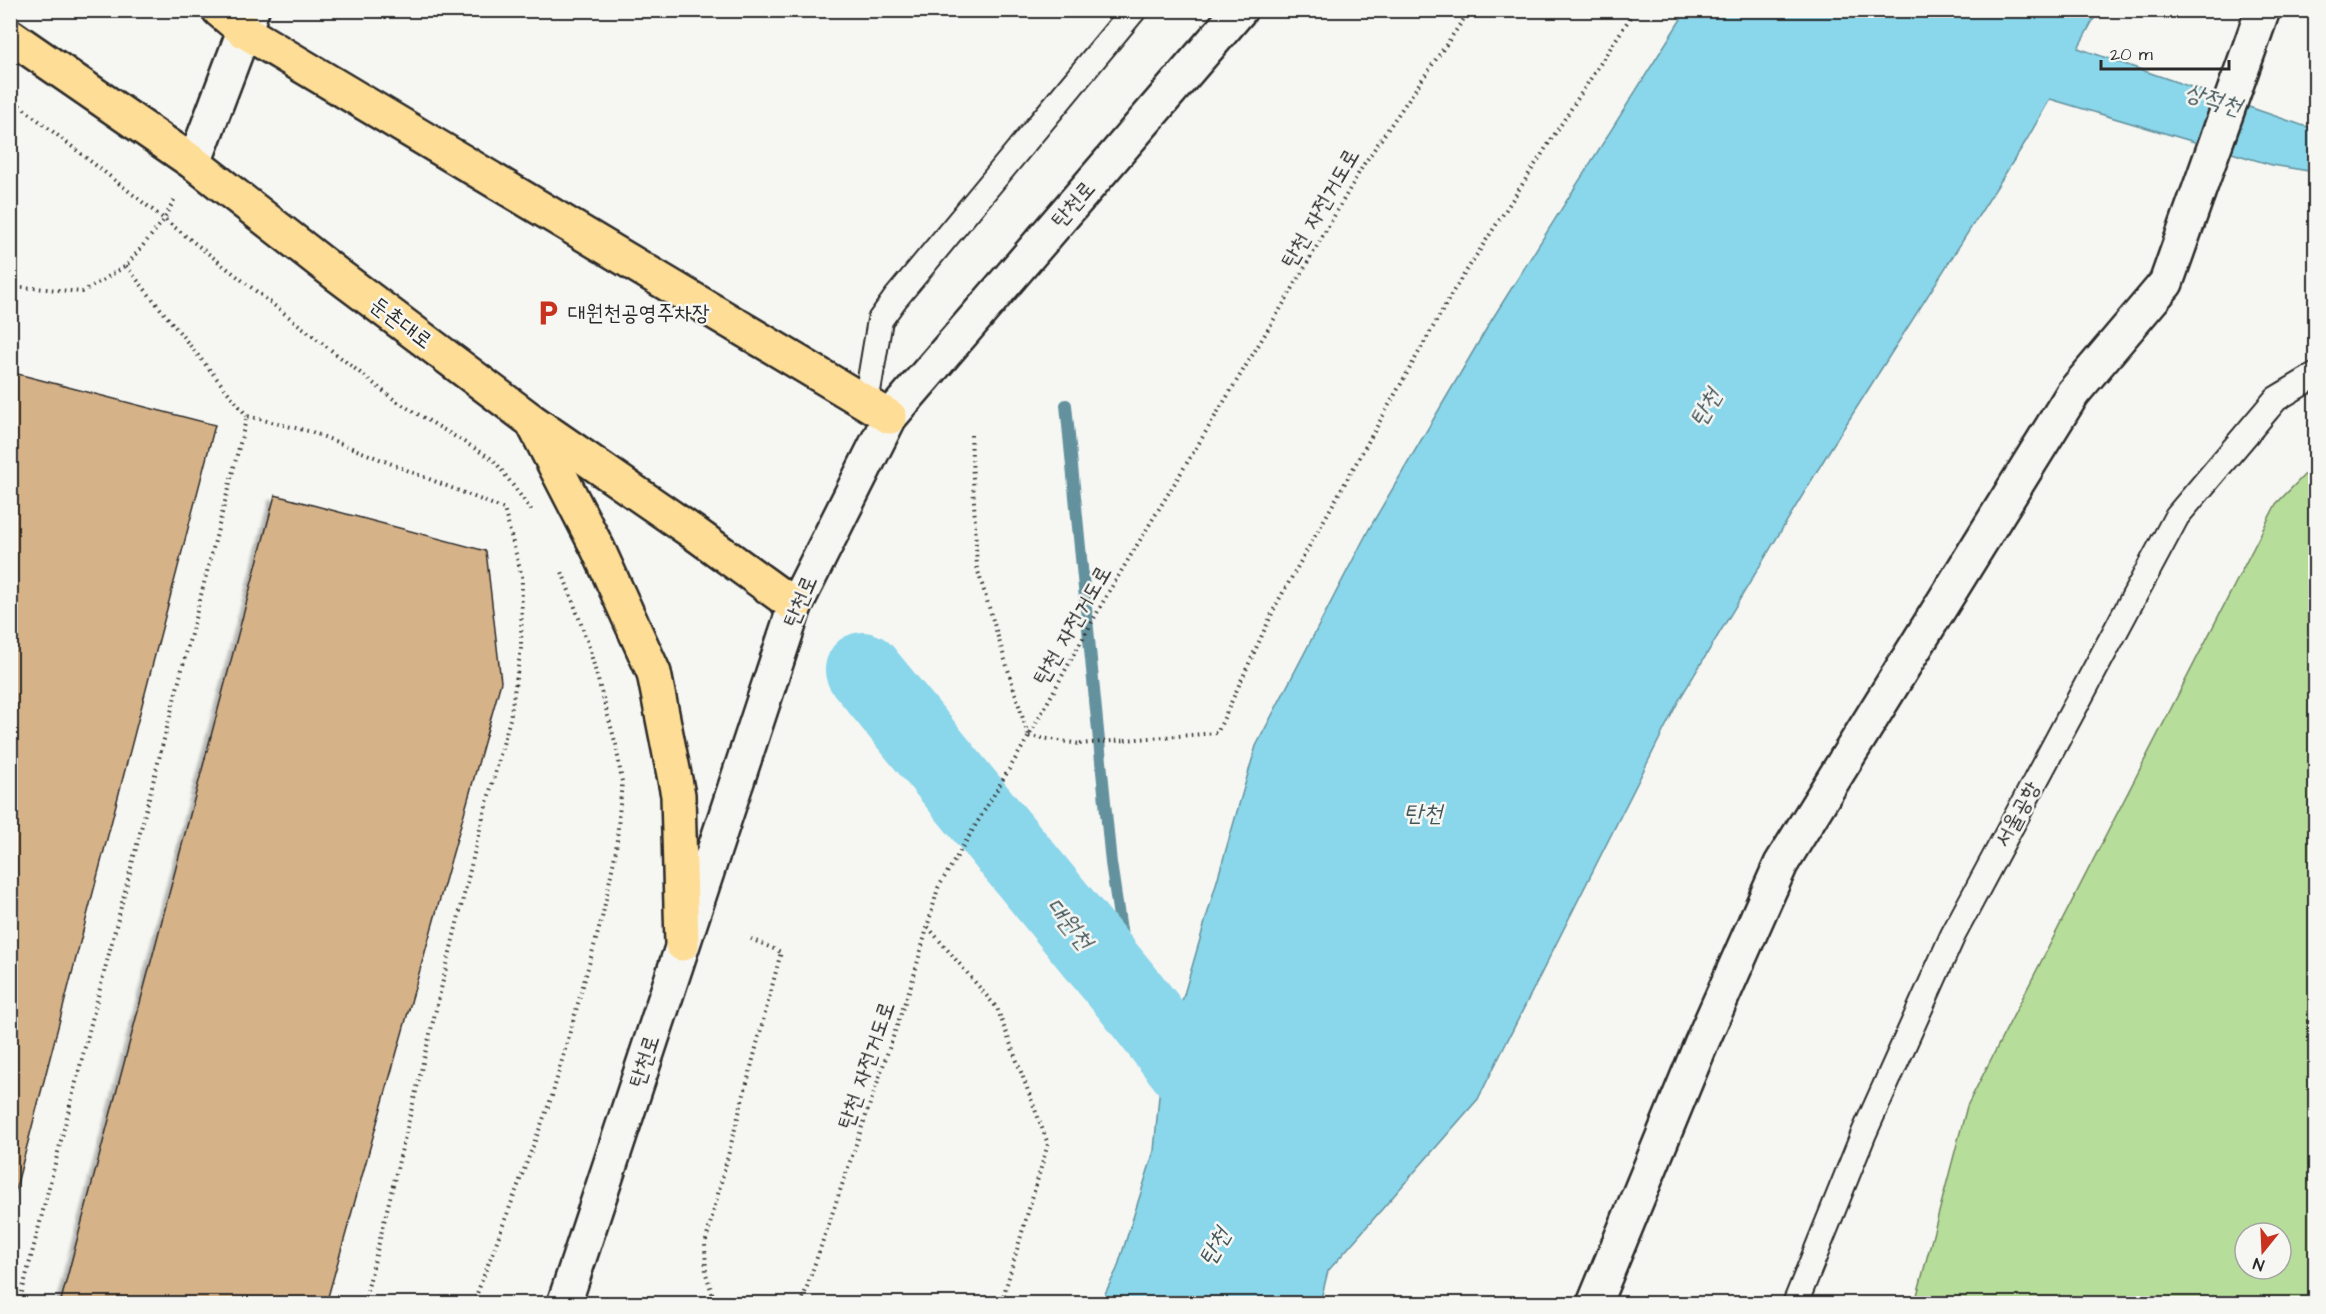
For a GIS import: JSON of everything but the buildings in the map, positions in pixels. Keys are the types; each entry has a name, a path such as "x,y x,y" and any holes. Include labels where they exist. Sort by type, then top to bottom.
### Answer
{"main road":[{"path":"238,17 878,410"},
{"name":"둔촌대로","path":"10,36 194,163 335,273 532,421 795,606"},
{"path":"532,421 598,549 654,673 678,795 682,944"}],"street":[{"name":"탄천로","path":"564,1304 795,606 878,410 1240,10"},
{"path":"1594,1304 1701,1044 1781,864 2073,393 2166,283 2263,10"},
{"path":"194,163 238,17"}],"lane":[{"path":"878,410 880,320 1134,10"},
{"name":"서울공항","path":"1795,1304 1864,1132 1953,934 2177,516 2276,399 2316,375"}],"path":[{"name":"탄천 자전거도로","path":"801,1304 913,979 938,888 1029,736 1108,593 1290,293 1364,164 1470,10"},
{"path":"971,435 976,568 1029,736 1080,744 1217,733 1276,605 1454,290 1635,10"},
{"path":"10,98 396,401 494,460 535,514"},
{"path":"10,286 82,292 126,266 165,219 194,163"},
{"path":"126,266 247,416 312,432 504,509 522,577 521,648 510,718 483,817 364,1304"},
{"path":"19,1304 247,416"},
{"path":"473,1304 552,1096 602,918 616,850 622,783 616,745 587,640 558,562"},
{"path":"927,927 997,1008 1048,1144 1001,1304"},
{"path":"733,1304 713,1296 706,1274 705,1244 781,952 751,939"}],"green space":[{"path":"2315,464 2315,1303 1915,1303 1967,1106 2276,504"}],"water":[{"name":"탄천","path":"1686,11 2098,11 2078,48 2315,128 2315,172 2272,165 2050,99 2026,141 1831,448 1679,700 1478,1099 1328,1271 1320,1303 1100,1304 1117,1269 1154,1151 1161,1074 1256,746 1369,529 1491,321"}],"waterway":[{"path":"1066,405 1111,863 1131,997"},
{"name":"대원천","path":"863,670 1131,997 1223,1114 1228,1132"}],"place":[{"name":"대원천공영주차장","path":"548,313"}],"water label":[{"name":"상적천","path":"2213,100"}]}
